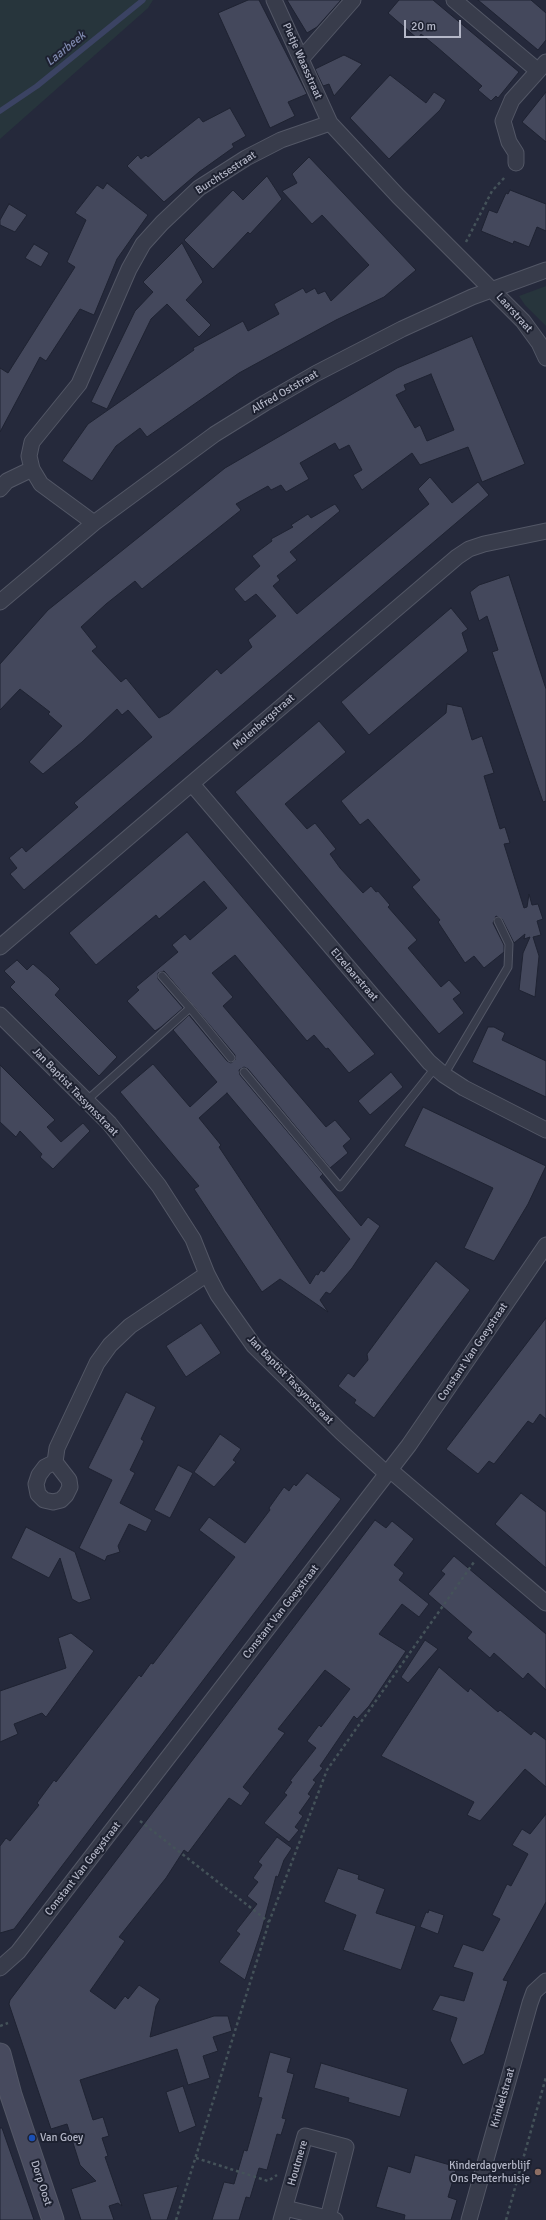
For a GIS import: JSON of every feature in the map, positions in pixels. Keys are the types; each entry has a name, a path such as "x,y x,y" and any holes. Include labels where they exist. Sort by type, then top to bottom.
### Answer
{"main road":[{"name":"Dorp Oost","path":"0,2054 11,2095 53,2220"}],"street":[{"name":"Pietje Waasstraat","path":"274,0 302,58 330,123"},
{"path":"302,58 353,0"},
{"path":"454,0 542,66 512,100 503,121 509,142 516,153 516,163"},
{"path":"330,123 492,290 546,270"},
{"name":"Burchtsestraat","path":"32,470 29,456 32,442 79,384 130,269 143,244 199,188 246,158 281,140 330,123"},
{"name":"Laarstraat","path":"492,290 523,321 539,343 546,358"},
{"name":"Alfred Oststraat","path":"0,602 94,523 215,434 271,399 315,374 402,329 472,297 492,290"},
{"path":"0,490 7,481 32,470 41,484 94,523"},
{"name":"Molenbergstraat","path":"0,947 457,557 469,549 484,544 546,531"},
{"name":"Elzelaarstraat","path":"192,784 440,1071 546,1130"},
{"name":"Jan Baptist Tassynsstraat","path":"0,1015 108,1123 159,1186 194,1238 206,1274 218,1296 254,1346 341,1432 546,1603"},
{"name":"Constant Van Goeystraat","path":"0,1968 18,1952 389,1472 450,1388 546,1245"},
{"path":"55,1462 58,1448 97,1363 110,1345 130,1326 206,1274"},
{"name":"Krinkelstraat","path":"469,2220 530,2003 534,1992 546,1981"},
{"name":"Houtmere","path":"305,2136 346,2148 331,2219 283,2214 292,2181 305,2136"}],"lane":[{"path":"244,1072 340,1187 440,1071 508,967 509,944 498,921"},
{"path":"162,976 231,1058"},
{"path":"86,1101 190,1008"}],"path":[{"path":"459,256 492,191 516,163"},
{"path":"176,2220 268,1922 327,1770 483,1549"},
{"path":"127,1812 268,1922"},
{"path":"0,2026 8,2023"},
{"path":"506,2220 546,2077"},
{"path":"196,2158 268,2181 276,2175 292,2181"}],"shaded area":[{"path":"0,0 153,0 148,8 0,139"},
{"path":"546,286 546,326 525,305 519,296"}],"building":[{"path":"248,0 259,0 307,94 288,102 295,116 270,128 218,13"},
{"path":"287,0 341,0 317,27 307,33"},
{"path":"399,0 433,0 519,72 498,98 496,96 491,101 478,90 482,86 437,47 421,34 418,39 388,13"},
{"path":"478,0 531,0 546,13 546,40 538,50"},
{"path":"344,55 362,64 334,96 329,84 323,86 315,69"},
{"path":"390,75 426,103 434,92 446,100 440,110 389,159 350,118"},
{"path":"546,92 546,142 522,122"},
{"path":"230,108 246,136 232,144 234,147 199,172 164,202 127,166 138,155 141,159 146,155 148,157 199,117 203,122"},
{"path":"309,157 416,270 384,297 336,320 239,373 147,437 140,428 116,446 92,481 62,461 88,424 194,350 193,348 243,321 248,331 279,314 274,304 303,288 306,293 315,288 318,294 325,291 331,301 369,265 322,215 312,224 282,191 297,183 292,174"},
{"path":"267,176 282,199 250,234 248,232 213,269 184,240 233,190 243,200"},
{"path":"107,183 148,215 117,259 94,315 80,309 46,361 40,357 0,432 0,368 8,373 75,267 67,262 86,220 75,213 97,185 103,189"},
{"path":"510,190 546,204 546,231 537,227 529,247 514,241 513,244 481,231 489,210 497,213 506,193 508,194"},
{"path":"9,204 27,215 15,232 0,225 0,220"},
{"path":"182,243 203,282 186,300 211,325 199,337 167,304 151,319 107,409 91,402 135,311 153,292 143,282"},
{"path":"34,244 49,253 41,267 25,258"},
{"path":"472,336 525,464 482,482 468,447 420,465 412,453 362,490 353,475 362,470 349,445 339,450 335,443 300,463 309,479 286,492 281,485 271,490 268,486 236,504 241,510 142,589 135,581 106,604 81,627 97,647 92,651 121,682 126,678 159,718 169,713 217,669 221,674 252,647 248,640 276,616 256,594 245,602 234,589 260,566 252,556 272,541 271,539 293,527 291,525 308,514 311,518 335,504 340,511 290,552 297,560 277,576 280,580 273,586 297,614 429,504 418,489 430,477 452,503 478,482 489,495 24,890 10,874 17,868 9,858 22,847 26,852 78,807 74,803 152,737 128,710 122,715 117,709 82,742 43,774 29,762 62,726 48,714 50,712 20,689 0,710 0,664 48,610 225,468 397,368","holes":["431,374 454,430 427,441 420,425 415,428 396,395 406,390 404,385"]},
{"path":"509,575 546,689 546,801 543,802 492,652 498,650 487,616 479,621 470,592 479,585"},
{"path":"451,608 468,629 462,633 468,651 369,735 341,702"},
{"path":"447,704 462,707 472,740 482,736 494,773 484,776 500,829 505,827 510,843 504,844 524,908 527,907 529,894 532,905 538,904 543,919 537,921 541,935 533,937 539,956 535,997 519,990 523,953 530,937 524,939 525,934 514,943 502,919 496,916 493,923 504,945 504,952 484,968 474,956 465,963 438,922 440,920 412,887 420,880 368,819 360,825 341,801 446,713"},
{"path":"319,721 346,752 285,804 307,829 315,823 336,849 330,854 340,868 363,893 371,886 376,892 378,891 390,905 388,907 417,940 408,948 441,987 449,980 461,993 453,999 464,1013 439,1034 235,792"},
{"path":"187,832 375,1054 349,1073 328,1048 326,1049 314,1035 307,1041 235,955 212,973 233,997 223,1006 326,1127 335,1120 351,1139 343,1146 348,1153 330,1168 248,1069 244,1067 239,1070 240,1075 323,1174 320,1177 361,1226 368,1217 380,1226 352,1268 330,1294 326,1292 320,1300 328,1312 280,1279 262,1292 194,1189 199,1186 120,1092 153,1064 190,1107 217,1082 173,1030 189,1015 227,1061 231,1063 235,1060 235,1055 164,971 158,973 158,979 183,1008 161,1027 155,1031 127,1001 139,990 136,987 178,952 172,945 185,934 190,940 227,908 204,881 159,919 156,915 96,965 69,933","holes":["227,1093 350,1239 324,1272 321,1270 318,1275 316,1274 310,1284 219,1147 221,1145 199,1118"]},
{"path":"17,960 27,970 33,964 48,977 60,989 55,995 117,1057 99,1076 10,987 15,982 4,971"},
{"path":"488,1027 494,1027 505,1033 502,1040 546,1061 546,1097 472,1062"},
{"path":"0,1065 55,1120 47,1127 61,1142 83,1123 90,1131 53,1169 40,1157 42,1154 20,1131 16,1137 0,1122"},
{"path":"391,1072 403,1087 370,1115 358,1101"},
{"path":"423,1107 546,1166 528,1204 494,1261 464,1248 493,1188 404,1146"},
{"path":"436,1261 470,1290 374,1418 354,1403 356,1400 338,1386 348,1373 354,1377 368,1360 367,1354"},
{"path":"546,1318 546,1419 540,1414 533,1424 528,1421 494,1464 489,1461 478,1474 446,1449"},
{"path":"201,1323 221,1353 186,1377 166,1346"},
{"path":"126,1392 156,1407 141,1439 144,1441 130,1470 135,1473 120,1503 152,1520 146,1532 129,1524 118,1546 120,1552 107,1556 105,1561 79,1548 112,1480 88,1468"},
{"path":"220,1434 241,1449 233,1460 236,1462 214,1487 194,1472"},
{"path":"178,1465 193,1473 170,1518 154,1510"},
{"path":"307,1473 341,1499 14,1929 0,1933 0,1846 6,1838 10,1841 39,1805 37,1803 54,1780 56,1782 139,1675 141,1677 151,1663 153,1664 235,1557 199,1530 209,1517 245,1543 270,1510 269,1508 284,1487 289,1491 294,1484 296,1486"},
{"path":"521,1493 546,1512 546,1568 495,1524"},
{"path":"375,1520 386,1528 392,1521 414,1539 394,1565 404,1573 399,1580 429,1604 419,1617 402,1604 379,1634 406,1651 369,1706 357,1719 354,1716 320,1766 323,1768 313,1780 316,1782 308,1794 311,1796 299,1813 303,1816 295,1827 299,1830 289,1842 264,1823 287,1795 284,1793 292,1782 290,1781 316,1748 307,1741 319,1725 321,1727 350,1689 325,1670 278,1729 285,1733 243,1787 250,1793 241,1806 229,1798 188,1853 184,1850 166,1878 119,1937 125,1941 90,1991 115,2009 125,1996 128,1999 139,1985 160,1999 156,2006 150,2037 214,2016 228,2016 232,2031 213,2037 218,2051 203,2056 210,2078 188,2085 177,2049 80,2080 93,2120 103,2117 109,2136 102,2138 108,2156 105,2157 122,2206 118,2203 109,2206 114,2220 81,2220 71,2189 96,2181 80,2165 67,2124 51,2129 9,2004 10,2000"},
{"path":"26,1527 75,1552 91,1599 79,1603 72,1599 60,1558 49,1578 11,1558"},
{"path":"454,1556 546,1634 546,1690 528,1673 523,1679 494,1653 490,1658 467,1638 472,1632 428,1594 445,1574 441,1571"},
{"path":"71,1633 94,1651 46,1717 42,1713 14,1724 18,1734 0,1742 0,1691 66,1668 58,1638"},
{"path":"425,1640 438,1649 408,1683 401,1677"},
{"path":"439,1667 468,1692 470,1688 498,1712 500,1710 531,1735 534,1731 546,1740 546,1787 525,1769 480,1821 467,1815 474,1802 381,1756"},
{"path":"546,1814 546,1902 503,1980 508,1981 484,2054 463,2065 450,2040 457,2018 432,2010 440,1995 464,2001 473,1973 453,1967 463,1944 483,1951 500,1919 492,1915 507,1884 511,1886 528,1854 512,1845 522,1829 530,1834"},
{"path":"277,1837 292,1848 284,1860 278,1877 276,1876 262,1929 245,1980 219,1962 240,1934 236,1931 257,1904 247,1896 258,1882 253,1878 262,1865 258,1862"},
{"path":"338,1868 359,1875 358,1879 385,1889 376,1913 416,1926 401,1970 343,1950 356,1915 324,1902"},
{"path":"429,1910 444,1915 438,1934 420,1927 426,1912 428,1913"},
{"path":"270,2052 291,2058 287,2072 294,2074 282,2118 286,2119 281,2135 277,2134 267,2170 259,2168 250,2198 246,2197 239,2220 212,2220 224,2182 234,2184 244,2150 247,2151 262,2098 258,2097"},
{"path":"321,2063 408,2089 400,2117 348,2102 349,2098 314,2088"},
{"path":"183,2086 196,2126 179,2133 166,2092"},
{"path":"0,2128 2,2128 34,2220 0,2220"},
{"path":"415,2155 457,2167 448,2197 457,2200 451,2220 404,2220 405,2215 376,2207 388,2166 410,2173"},
{"path":"178,2186 167,2220 151,2220 143,2194"}],"waterway":[{"name":"Laarbeek","path":"0,111 37,86 143,0"}],"place":[{"name":"Van Goey","path":"32,2138"},
{"name":"Kinderdagverblijf Ons Peuterhuisje","path":"538,2172"}]}
